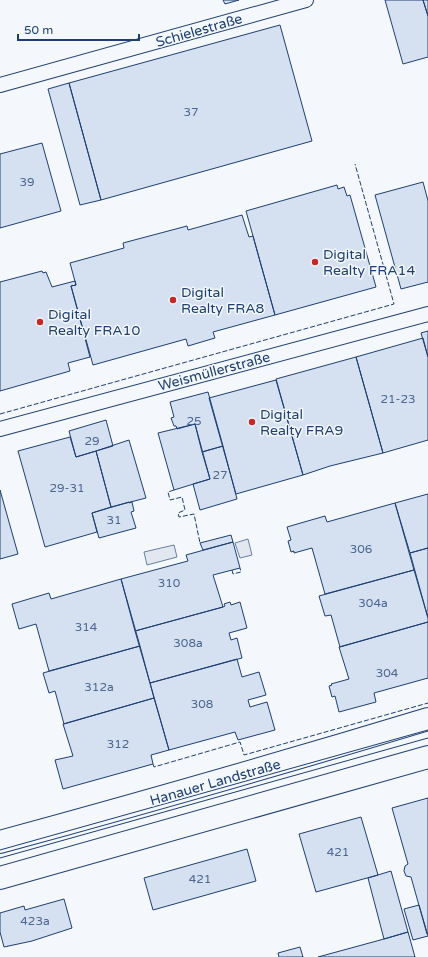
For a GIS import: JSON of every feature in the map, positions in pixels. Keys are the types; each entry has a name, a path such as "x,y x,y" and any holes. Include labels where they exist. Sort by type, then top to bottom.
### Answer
{"main road":[{"name":"Hanauer Landstraße","path":"0,842 197,788 428,719"},
{"path":"0,878 428,757"}],"street":[{"name":"Schielestraße","path":"0,85 306,0"},
{"name":"Weismüllerstraße","path":"0,429 428,314"}],"shaded area":[{"path":"248,539 252,555 240,558 235,543"},
{"path":"174,545 177,557 147,565 144,552"}],"building":[{"path":"223,0 239,0 225,4"},
{"path":"385,0 423,0 428,16 428,57 403,64"},
{"path":"423,0 428,0 428,16"},
{"path":"280,25 312,141 101,200 69,83"},
{"path":"69,83 101,200 80,205 48,89"},
{"path":"42,143 61,211 0,228 0,154"},
{"path":"423,182 428,201 428,282 401,289 375,195"},
{"name":"Digital Realty FRA14","path":"337,185 338,189 344,187 347,196 350,195 376,287 275,315 246,211"},
{"name":"Digital Realty FRA8","path":"242,215 249,237 253,236 275,315 213,332 215,338 188,346 186,339 93,365 71,286 76,285 70,263 124,248 123,243 187,226 188,230"},
{"name":"Digital Realty FRA10","path":"42,271 43,273 46,272 52,287 75,281 76,285 71,286 90,357 68,363 70,371 0,391 0,282"},
{"path":"428,331 428,357 421,333"},
{"path":"423,338 428,357 428,440 383,453 356,357"},
{"path":"356,357 383,453 330,466 303,475 276,379"},
{"name":"Digital Realty FRA9","path":"276,380 303,475 236,494 209,398"},
{"path":"208,392 223,446 202,452 195,424 177,429 176,426 174,426 171,418 174,417 170,402"},
{"path":"106,420 113,446 76,457 69,431"},
{"path":"195,424 210,479 174,490 158,433"},
{"path":"70,437 76,457 96,451 111,507 92,513 97,532 45,547 18,451"},
{"path":"129,440 146,498 111,507 96,451"},
{"path":"223,446 237,499 200,510 193,484 210,479 202,452"},
{"path":"0,490 18,554 0,559"},
{"path":"428,494 428,548 410,553 395,503"},
{"path":"132,502 134,511 131,512 136,528 99,538 92,513"},
{"path":"395,503 414,570 325,594 312,548 294,553 294,551 291,552 288,541 291,540 287,527 325,516 327,522"},
{"path":"231,535 233,542 203,550 200,543"},
{"path":"233,542 240,568 213,575 223,607 135,631 121,579 188,561 186,555"},
{"path":"428,548 428,618 410,553"},
{"path":"414,570 428,622 340,647 331,615 325,616 319,596"},
{"path":"121,579 140,646 49,671 36,624 19,629 12,604 49,593 51,599"},
{"path":"230,602 231,605 240,602 247,628 229,633 231,640 237,638 242,658 150,683 135,631 223,607 225,606 224,604"},
{"path":"428,622 428,678 374,693 376,702 339,712 335,696 332,697 329,686 332,685 331,684 349,679 339,647"},
{"path":"140,646 154,698 64,724 55,691 49,693 43,673"},
{"path":"237,659 242,677 259,672 266,695 248,700 250,707 267,702 275,730 238,740 235,732 169,750 150,683"},
{"path":"154,698 169,750 151,755 153,764 63,789 55,760 73,756 63,724"},
{"path":"428,798 427,934 411,877 406,876 404,871 405,866 408,864 392,808"},
{"path":"361,817 378,875 316,892 299,834"},
{"path":"247,849 256,881 153,910 144,878"},
{"path":"391,871 408,932 384,939 368,878"},
{"path":"64,899 72,928 32,941 4,947 0,932 0,913 24,906 25,910"},
{"path":"419,905 428,936 413,940 404,909"},
{"path":"408,932 415,957 318,957 384,939"},
{"path":"300,947 303,957 279,957 278,953"}],"tram line":[{"path":"0,850 428,730"},
{"path":"0,858 428,738"}],"fence":[{"path":"0,414 394,304 355,164"},
{"path":"174,490 168,492 170,500 182,497 185,510 178,513 179,517 194,514 200,543"},
{"path":"232,570 233,574 241,572 240,568"},
{"path":"153,764 154,767 240,742 244,755 428,703"}],"place":[{"name":"Digital Realty FRA14","path":"315,262"},
{"name":"Digital Realty FRA8","path":"173,300"},
{"name":"Digital Realty FRA10","path":"40,322"},
{"name":"Digital Realty FRA9","path":"252,422"}]}
